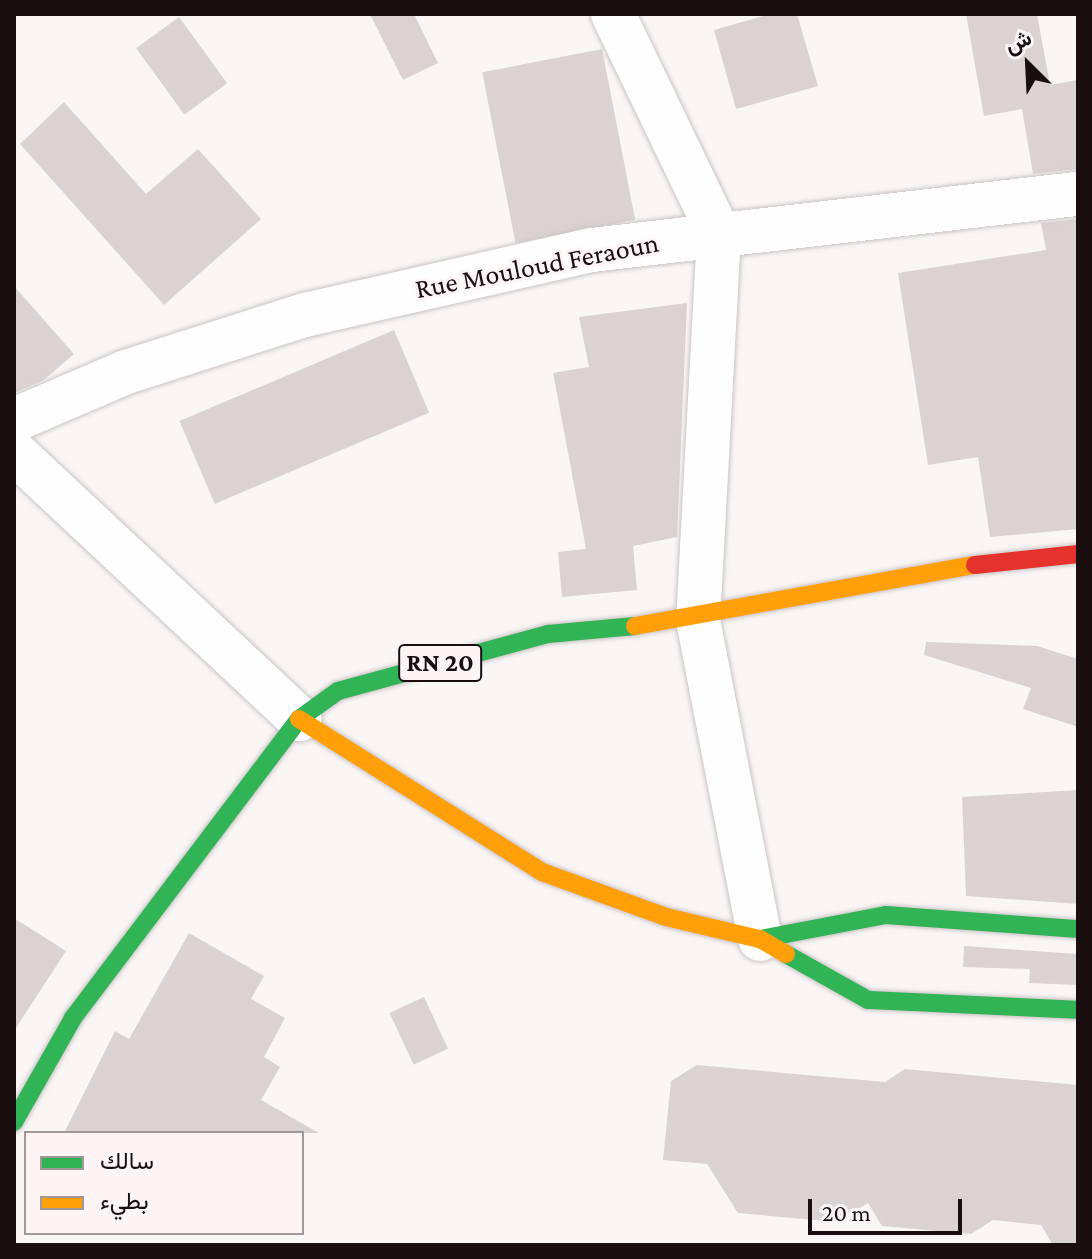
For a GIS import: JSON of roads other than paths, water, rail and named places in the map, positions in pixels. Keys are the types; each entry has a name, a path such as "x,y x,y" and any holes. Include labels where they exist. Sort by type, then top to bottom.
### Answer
{"main road":[{"name":"RN 20","path":"14,1122 73,1018 299,719 338,691 548,634 698,620 990,562 1078,554"},
{"path":"299,719 542,872 666,917 760,939 868,1000 1078,1010"},
{"path":"760,939 886,915 1078,929"}],"street":[{"path":"613,14 719,234 698,620 760,939"},
{"name":"Rue Mouloud Feraoun","path":"14,420 126,372 305,315 592,250 1078,194"},
{"path":"14,452 299,719"}]}
